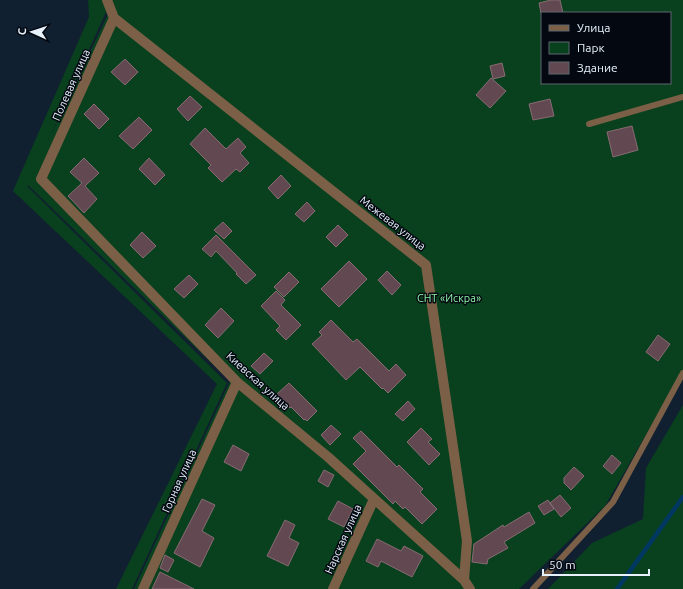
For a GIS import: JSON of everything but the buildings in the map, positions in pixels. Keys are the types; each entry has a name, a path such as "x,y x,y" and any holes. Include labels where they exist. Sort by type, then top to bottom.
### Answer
{"street":[{"path":"107,0 114,18"},
{"name":"Полевая улица","path":"41,179 114,18"},
{"name":"Межевая улица","path":"114,18 426,265 467,541 464,580"},
{"name":"Киевская улица","path":"41,179 237,382 328,457 464,580 470,589"},
{"name":"Горная улица","path":"143,589 237,382"},
{"name":"Нарская улица","path":"333,589 374,499"}],"lane":[{"path":"589,124 683,98"},
{"path":"533,589 613,502 683,373"}],"green space":[{"name":"СНТ «Искра»","path":"88,0 683,0 683,370 605,506 519,589 134,589 230,381 28,185 27,186 227,383 132,589 116,589 217,384 13,191 89,17","holes":["106,12 108,14 48,141"]},
{"path":"683,405 683,589 548,589 592,543 643,519 646,468"}],"waterway":[{"path":"617,589 683,497"}]}
